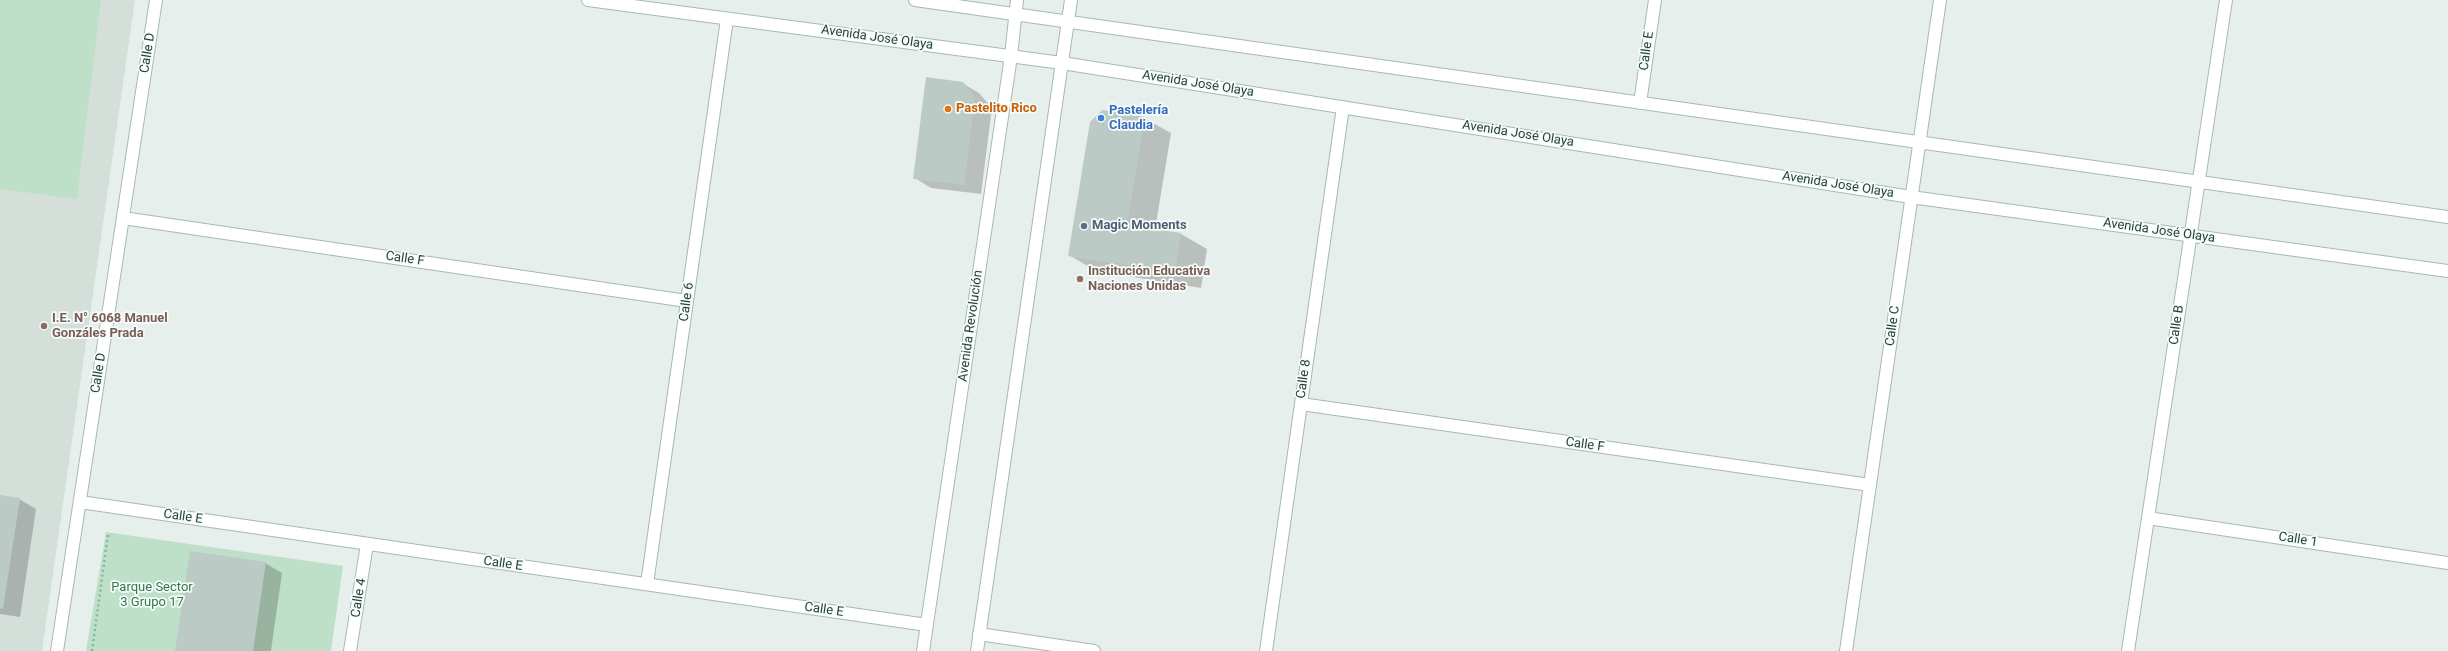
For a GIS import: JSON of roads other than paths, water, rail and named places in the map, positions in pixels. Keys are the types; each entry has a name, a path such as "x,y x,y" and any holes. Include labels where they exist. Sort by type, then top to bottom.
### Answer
{"street":[{"name":"Calle D","path":"57,651 156,0"},
{"name":"Avenida José Olaya","path":"588,0 1062,63 1911,197 2448,271"},
{"path":"915,0 2448,217"},
{"name":"Avenida Revolución","path":"923,651 1011,56 1017,0"},
{"path":"977,651 1072,0"},
{"name":"Calle E","path":"1640,102 1655,0"},
{"name":"Calle C","path":"1846,651 1940,0"},
{"name":"Calle B","path":"2128,651 2226,0"},
{"name":"Calle 6","path":"647,584 727,19"},
{"name":"Calle 8","path":"1266,651 1343,107"},
{"name":"Calle F","path":"123,218 687,300"},
{"name":"Calle F","path":"1301,404 1870,485"},
{"name":"Calle E","path":"80,502 927,625"},
{"name":"Calle 1","path":"2148,518 2448,563"},
{"name":"Calle 4","path":"350,651 367,544"},
{"path":"979,634 1094,651"}],"place":[{"name":"Pastelito Rico","path":"948,109"},
{"name":"Pastelería Claudia","path":"1101,118"},
{"name":"Magic Moments","path":"1084,226"},
{"name":"Institución Educativa Naciones Unidas","path":"1080,279"},
{"name":"I.E. N° 6068 Manuel Gonzáles Prada","path":"44,326"}],"park label":[{"name":"Parque Sector 3 Grupo 17","path":"152,596"}]}
